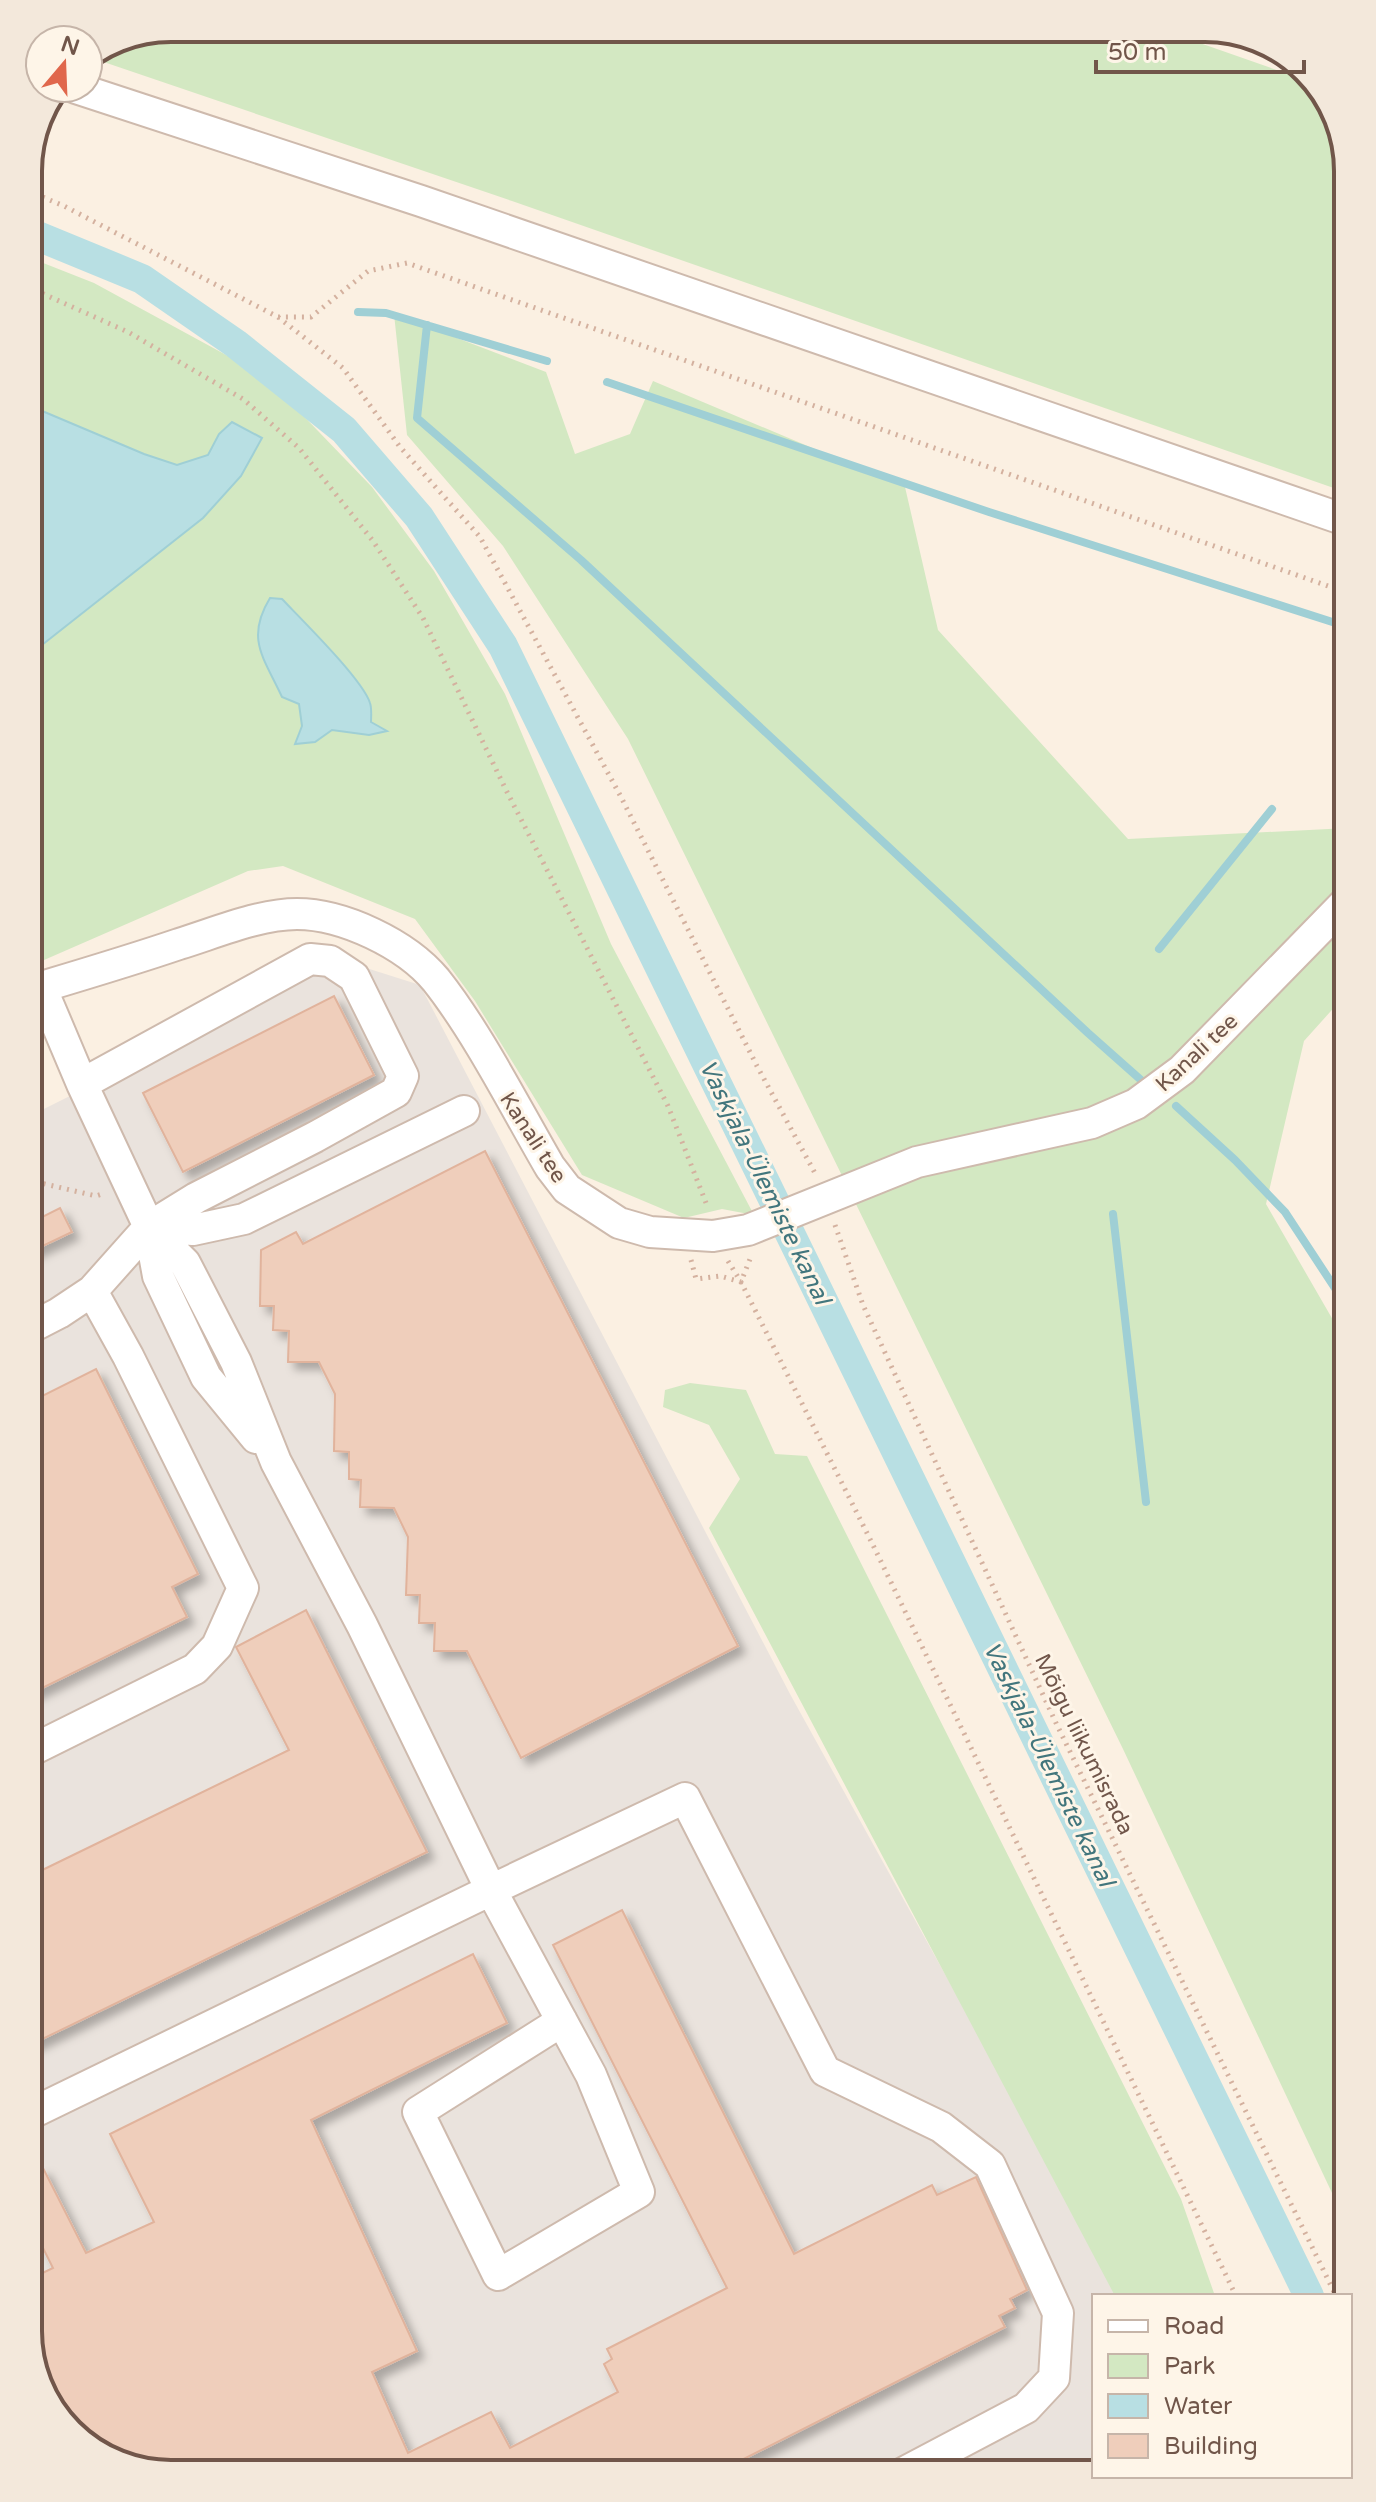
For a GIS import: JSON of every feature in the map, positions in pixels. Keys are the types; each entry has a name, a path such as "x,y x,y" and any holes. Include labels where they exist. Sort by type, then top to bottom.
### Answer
{"street":[{"path":"104,97 421,201 1334,516"},
{"name":"Kanali tee","path":"42,987 242,924 295,914 325,917 361,928 397,947 434,978 464,1021 550,1167 567,1189 619,1223 650,1232 713,1236 748,1230 917,1162 1092,1123 1136,1104 1182,1070 1334,914"},
{"path":"42,1322 92,1291 149,1227 196,1198 396,1092 403,1076 354,977 330,961 310,959 82,1084"},
{"path":"42,1003 149,1227 158,1276 206,1377 276,1462 362,1625 491,1890 562,2021 591,2075 639,2192 498,2275 418,2112 562,2021"},
{"path":"149,1227 193,1230 244,1219 464,1111"},
{"path":"42,1745 195,1669 217,1646 243,1588 128,1356 92,1291"},
{"path":"42,2108 685,1798 825,2071 941,2127 990,2165 1058,2313 1054,2378 1026,2408 928,2460"}],"path":[{"name":"Mõigu liikumisrada","path":"42,197 278,317 343,368 400,447 480,537 621,797 757,1066 863,1305 1056,1723 1334,2292"},
{"path":"278,317 311,317 368,271 407,263 1334,588"},
{"path":"42,293 128,332 243,399 299,448 373,541 423,618 506,790 668,1106 709,1213 713,1236 741,1282 872,1543 1235,2294"},
{"path":"42,1183 96,1196 130,1188"}],"shaded area":[{"path":"341,960 420,985 790,1694 1122,2294 1092,2294 1092,2460 163,2460 147,2458 43,2347 42,1110"}],"green space":[{"path":"171,42 1197,42 1291,75 1317,107 1332,146 1334,488 104,61 130,49"},
{"path":"42,263 94,283 228,356 293,405 372,487 434,571 505,694 611,944 754,1215 722,1209 684,1218 582,1175 475,1001 415,919 283,866 248,871 42,961 42,645 203,518 219,434 208,455 177,465 42,411"},
{"path":"394,314 546,372 575,454 630,434 653,381 905,487 938,630 1128,839 1334,829 1334,1008 1304,1041 1266,1204 1334,1322 1334,2197 1123,1749 628,739 503,546 407,435"},
{"path":"690,1383 746,1390 775,1454 807,1456 1181,2199 1214,2294 1114,2294 709,1528 740,1479 709,1425 663,1407 665,1390"}],"water":[{"path":"42,411 177,465 208,455 219,434 232,422 262,438 241,476 203,518 42,645"},
{"path":"270,598 282,599 317,635 365,693 370,703 371,722 387,731 369,735 332,730 315,742 295,744 302,726 299,704 282,697 264,659 258,637 263,612"}],"building":[{"path":"334,996 374,1075 183,1172 143,1093"},
{"path":"485,1151 738,1646 521,1758 467,1651 434,1651 435,1623 419,1623 420,1595 406,1595 408,1537 394,1508 360,1507 361,1480 349,1479 349,1452 334,1451 335,1394 319,1362 288,1362 289,1331 273,1330 274,1306 260,1306 261,1250 296,1232 303,1244"},
{"path":"60,1208 72,1232 42,1246 42,1217"},
{"path":"96,1369 198,1574 172,1587 187,1617 42,1688 42,1396"},
{"path":"306,1610 427,1852 42,2039 42,1870 289,1750 236,1647"},
{"path":"622,1910 794,2254 932,2185 937,2195 976,2177 1027,2290 1010,2299 1015,2308 999,2316 1005,2327 742,2460 163,2460 146,2458 114,2447 86,2428 59,2395 44,2356 42,2273 53,2268 42,2246 42,2168 86,2253 154,2222 110,2134 473,1954 507,2023 311,2120 417,2351 372,2372 408,2453 491,2412 510,2448 618,2392 604,2364 612,2359 607,2349 727,2288 553,1945"}],"waterway":[{"name":"Vaskjala-Ülemiste kanal","path":"42,238 142,279 236,344 344,430 419,517 503,646 1308,2294"},
{"path":"358,312 386,313 547,361"},
{"path":"427,325 417,418 581,560 1141,1080"},
{"path":"607,382 989,512 1334,623"},
{"path":"1159,949 1272,809"},
{"path":"1176,1106 1235,1160 1285,1212 1334,1287"},
{"path":"1113,1214 1146,1502"}]}
